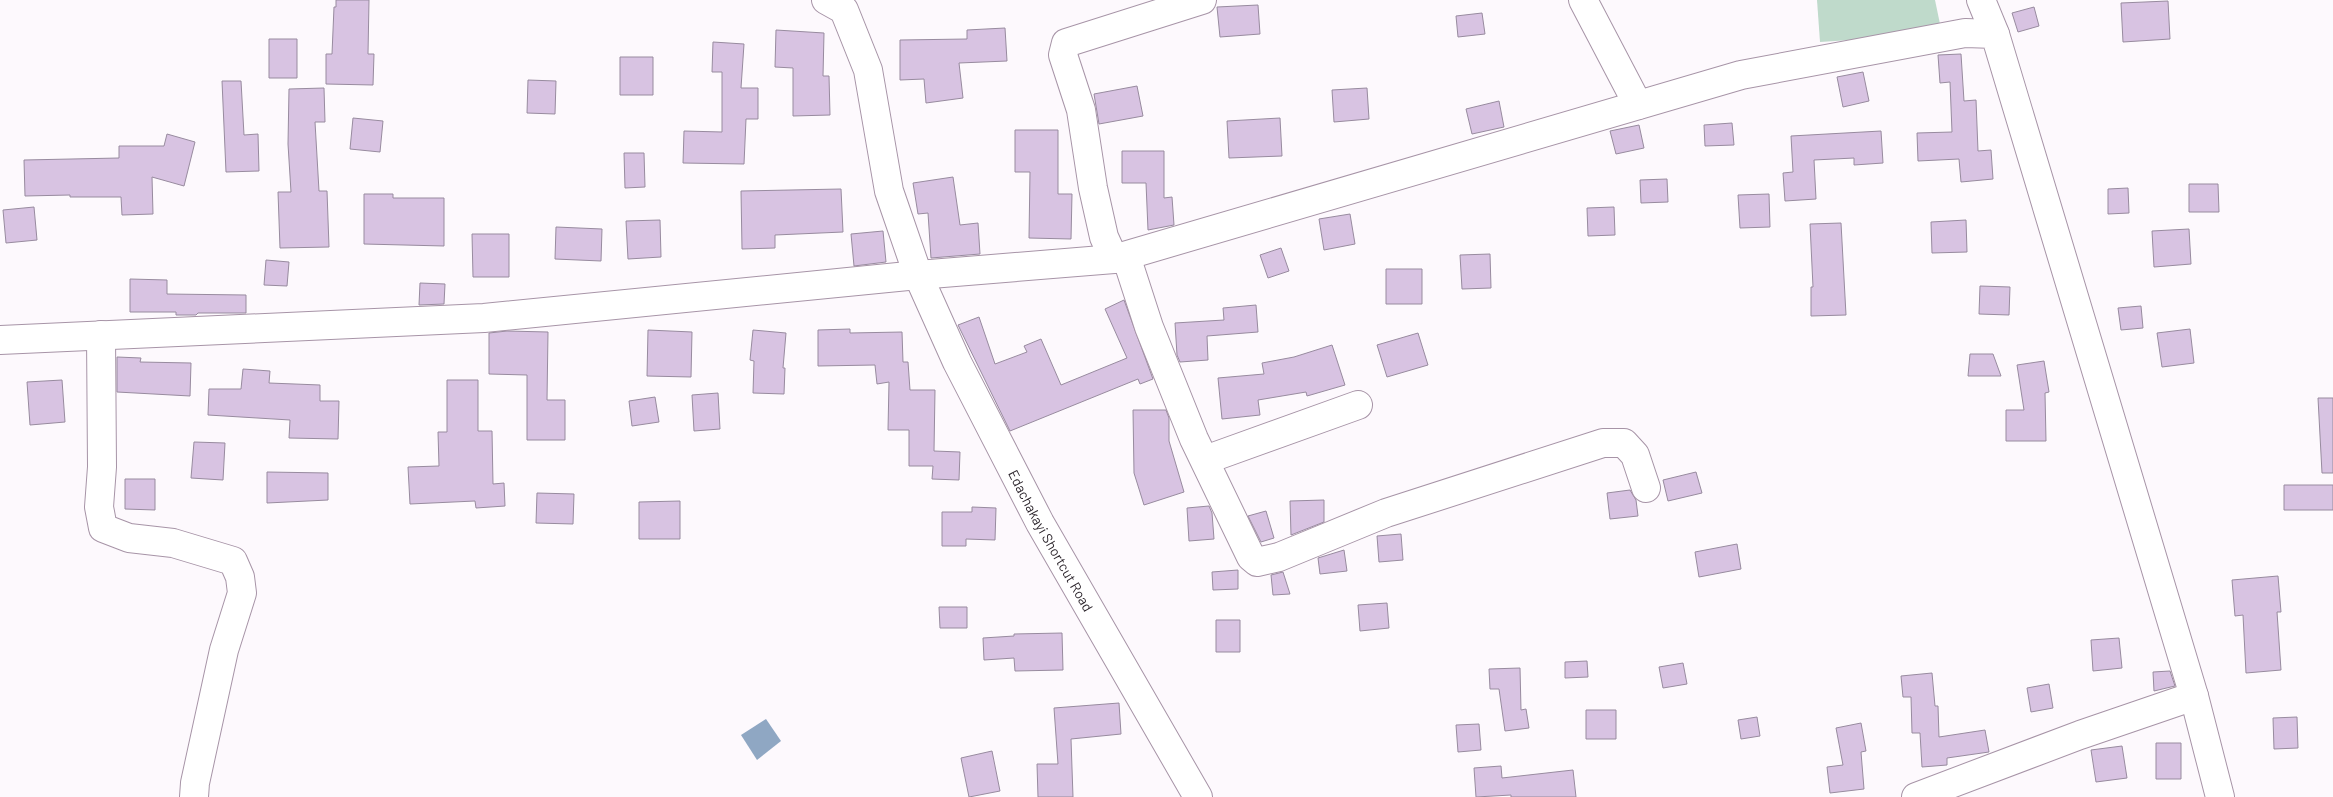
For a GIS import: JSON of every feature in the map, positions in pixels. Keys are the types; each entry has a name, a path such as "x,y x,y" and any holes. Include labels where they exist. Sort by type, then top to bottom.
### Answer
{"street":[{"name":"Edachakayi Shortcut Road","path":"826,0 844,10 868,70 889,191 918,275 957,362 1040,523 1198,797"},
{"path":"1202,0 1066,43 1063,55 1081,110 1093,188 1104,237 1120,258 1194,439 1251,557 1257,562 1279,557 1386,513 1603,444 1624,444 1635,456 1646,488"},
{"path":"1583,0 1638,105"},
{"path":"1981,0 1995,34 2194,696 2220,797"},
{"path":"0,340 484,318 918,275 1120,258 1741,75 1965,33 1995,34"},
{"path":"101,335 102,467 99,507 103,528 129,538 173,543 233,561 240,577 242,593 224,650 195,783 194,797"},
{"path":"1205,460 1358,405"},
{"path":"1923,796 2080,735 2194,696"}],"green space":[{"path":"1817,0 1935,0 1940,24 1881,38 1820,42"}],"water":[{"path":"766,719 781,741 757,760 741,735"}],"building":[{"path":"336,0 369,0 368,54 374,54 373,85 326,84 326,54 332,54"},
{"path":"2168,1 2170,39 2123,42 2121,3"},
{"path":"1258,5 1260,34 1220,37 1217,7"},
{"path":"2034,7 2039,26 2018,32 2012,13"},
{"path":"1482,13 1485,34 1458,37 1456,16"},
{"path":"1005,28 1007,61 959,63 963,98 926,103 924,79 900,80 900,40 967,39 967,30"},
{"path":"776,30 824,33 823,76 829,76 830,115 793,116 793,68 775,67"},
{"path":"269,39 297,39 297,78 269,78"},
{"path":"713,42 744,44 741,88 758,88 758,119 746,119 744,164 683,163 684,131 722,132 722,72 712,72"},
{"path":"1961,54 1964,101 1976,100 1978,151 1991,150 1993,179 1961,182 1959,159 1918,161 1917,133 1952,132 1950,82 1940,83 1938,55"},
{"path":"620,57 653,57 653,95 620,95"},
{"path":"1863,72 1869,101 1843,107 1837,77"},
{"path":"528,80 556,81 555,114 527,113"},
{"path":"222,81 241,81 244,135 258,134 259,171 226,172"},
{"path":"1137,86 1143,116 1099,124 1094,94"},
{"path":"324,88 325,122 315,122 319,191 327,191 329,247 280,248 278,192 291,192 288,144 289,89"},
{"path":"1367,88 1369,119 1334,122 1332,90"},
{"path":"1499,101 1504,127 1472,134 1466,109"},
{"path":"353,118 383,121 380,152 350,149"},
{"path":"1280,118 1282,156 1229,158 1227,121"},
{"path":"1732,123 1734,145 1705,146 1704,125"},
{"path":"1639,125 1644,148 1616,154 1610,131"},
{"path":"1015,130 1058,130 1058,194 1072,194 1071,239 1029,238 1030,172 1015,172"},
{"path":"1881,131 1883,163 1854,165 1854,158 1814,160 1816,199 1785,201 1783,173 1793,172 1791,136"},
{"path":"167,134 195,142 184,186 152,177 153,214 122,215 121,197 25,196 24,160 119,158 119,146 164,146"},
{"path":"1122,151 1164,151 1164,198 1172,197 1174,225 1148,230 1146,183 1122,183"},
{"path":"624,153 644,153 645,187 625,188"},
{"path":"953,177 960,225 978,223 980,254 931,258 928,213 918,214 913,183"},
{"path":"1667,179 1668,202 1641,203 1640,180"},
{"path":"2189,184 2218,184 2219,212 2189,212"},
{"path":"2128,188 2129,213 2108,214 2108,189"},
{"path":"841,189 843,232 775,235 775,248 742,249 741,191"},
{"path":"364,194 393,194 393,198 444,198 444,246 364,244"},
{"path":"1769,194 1770,227 1740,228 1738,195"},
{"path":"34,207 37,240 6,243 3,210"},
{"path":"1614,207 1615,235 1588,236 1587,208"},
{"path":"1350,214 1355,244 1324,250 1319,219"},
{"path":"660,220 661,257 628,259 626,221"},
{"path":"1966,220 1967,252 1932,253 1931,222"},
{"path":"1841,223 1846,315 1811,316 1811,287 1813,287 1810,224"},
{"path":"556,227 602,229 601,261 555,259"},
{"path":"2189,229 2191,264 2154,267 2152,231"},
{"path":"883,231 886,262 854,266 851,234"},
{"path":"472,234 509,234 509,277 473,277"},
{"path":"1281,248 1289,271 1268,278 1260,255"},
{"path":"1490,254 1491,288 1462,289 1460,255"},
{"path":"266,260 289,262 287,286 264,285"},
{"path":"1386,269 1422,269 1422,304 1386,304"},
{"path":"130,279 167,280 167,294 246,295 246,313 176,315 176,312 130,312"},
{"path":"420,283 445,284 444,304 419,305"},
{"path":"1980,286 2010,287 2009,315 1979,314"},
{"path":"1124,300 1153,379 1140,384 1138,379 1010,431 958,325 979,317 995,364 1027,352 1024,346 1041,339 1061,385 1127,358 1105,309"},
{"path":"1256,305 1258,332 1207,336 1208,360 1180,362 1177,355 1175,323 1224,320 1223,308"},
{"path":"2141,306 2143,328 2121,330 2118,308"},
{"path":"850,329 850,333 902,332 903,362 908,362 910,390 935,390 934,451 960,452 959,480 932,479 933,466 909,466 909,430 888,430 889,382 877,384 875,365 818,366 818,330"},
{"path":"2190,329 2194,363 2162,367 2157,333"},
{"path":"648,330 692,332 691,377 647,376"},
{"path":"753,330 786,333 783,368 785,368 784,394 753,393 754,361 750,360"},
{"path":"507,331 548,332 547,400 565,400 565,440 527,440 527,375 489,374 489,333"},
{"path":"1418,333 1428,365 1387,377 1377,345"},
{"path":"1332,345 1345,385 1307,396 1306,392 1258,400 1260,415 1222,419 1218,378 1264,374 1262,363 1294,357"},
{"path":"1970,354 1993,354 2001,376 1968,376"},
{"path":"117,357 141,358 140,362 191,363 190,396 117,392"},
{"path":"2044,361 2049,392 2045,393 2046,441 2006,441 2006,410 2024,410 2017,365"},
{"path":"243,369 270,371 269,383 320,385 320,401 339,401 338,439 289,438 290,420 208,415 209,389 241,389"},
{"path":"62,380 65,422 30,425 27,382"},
{"path":"447,380 478,380 478,431 492,431 493,484 504,483 505,506 476,508 475,501 410,504 408,467 439,466 438,432 447,432"},
{"path":"718,393 720,429 694,431 692,395"},
{"path":"655,397 659,422 632,426 629,401"},
{"path":"2318,398 2333,398 2333,473 2322,473"},
{"path":"1133,410 1166,410 1169,418 1169,441 1184,492 1144,505 1134,473"},
{"path":"194,442 225,443 223,480 191,478"},
{"path":"267,472 328,473 328,500 267,503"},
{"path":"1696,472 1702,493 1668,501 1663,480"},
{"path":"125,479 155,479 155,510 125,509"},
{"path":"2284,485 2333,485 2333,510 2284,510"},
{"path":"1630,490 1636,500 1638,516 1610,519 1607,493"},
{"path":"537,493 574,494 573,524 536,523"},
{"path":"1324,500 1324,522 1291,535 1290,501"},
{"path":"680,501 680,539 639,539 639,502"},
{"path":"1209,506 1212,513 1214,539 1189,541 1187,508"},
{"path":"972,507 996,508 995,540 966,539 966,546 942,546 942,512 972,512"},
{"path":"1266,511 1274,538 1261,542 1248,516"},
{"path":"1401,534 1403,560 1379,562 1377,536"},
{"path":"1737,544 1741,569 1699,577 1695,552"},
{"path":"1344,550 1347,571 1320,574 1318,558"},
{"path":"1238,570 1238,589 1213,590 1212,572"},
{"path":"1283,572 1290,594 1273,595 1271,575"},
{"path":"2278,576 2281,612 2277,612 2281,670 2246,673 2243,615 2235,616 2232,580"},
{"path":"1387,603 1389,628 1360,631 1358,605"},
{"path":"939,607 967,607 967,628 940,628"},
{"path":"1216,620 1240,620 1240,652 1216,652"},
{"path":"1062,633 1063,670 1015,671 1014,658 984,660 983,638 1014,636 1014,634"},
{"path":"2119,638 2122,668 2093,671 2091,640"},
{"path":"1587,661 1588,677 1565,678 1565,662"},
{"path":"1683,663 1687,684 1663,688 1659,667"},
{"path":"1520,668 1521,710 1526,709 1529,728 1505,731 1499,689 1490,689 1489,669"},
{"path":"2170,671 2175,686 2154,691 2153,672"},
{"path":"1932,673 1935,706 1938,706 1939,737 1985,730 1989,752 1947,758 1947,765 1922,767 1920,733 1912,733 1911,697 1903,697 1901,676"},
{"path":"2049,684 2053,708 2031,712 2027,688"},
{"path":"1119,703 1121,734 1071,739 1073,797 1038,797 1037,764 1058,764 1054,708"},
{"path":"1586,710 1616,710 1616,739 1586,739"},
{"path":"1757,717 1760,736 1741,739 1738,720"},
{"path":"2297,717 2298,748 2274,749 2273,718"},
{"path":"1861,723 1866,751 1861,752 1864,789 1830,793 1827,767 1843,765 1836,728"},
{"path":"1479,724 1481,750 1458,752 1456,725"},
{"path":"2156,743 2181,743 2181,779 2156,779"},
{"path":"2122,746 2127,778 2096,782 2091,750"},
{"path":"992,751 1000,791 969,797 961,758"},
{"path":"1501,766 1502,778 1573,770 1576,797 1511,797 1511,795 1476,797 1474,768"}]}
